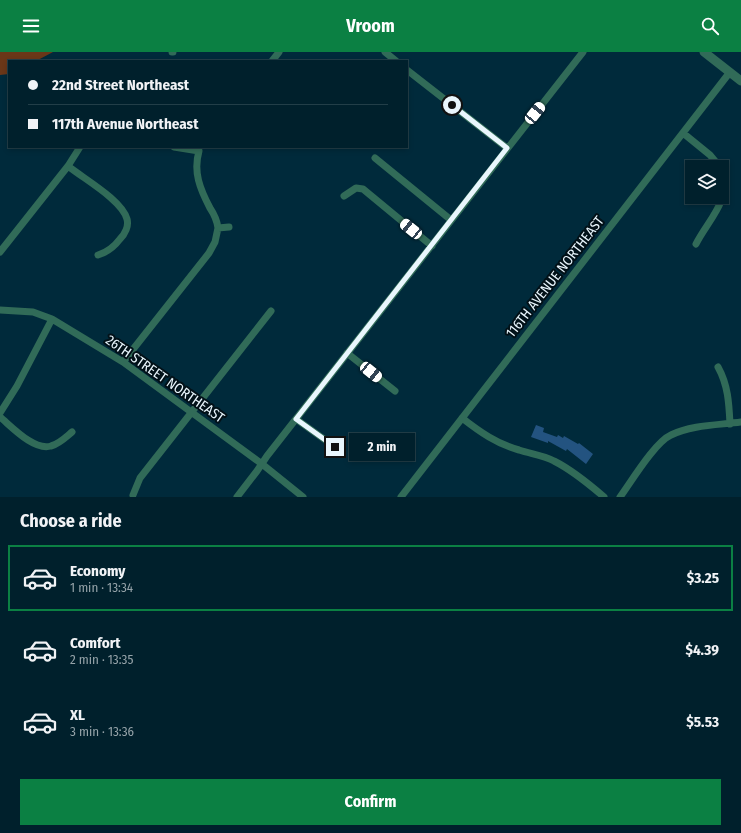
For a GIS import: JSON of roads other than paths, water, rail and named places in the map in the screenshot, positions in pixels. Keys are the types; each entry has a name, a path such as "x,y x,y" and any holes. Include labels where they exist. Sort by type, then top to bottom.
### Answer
{"street":[{"path":"273,60 279,52"},
{"path":"385,52 395,60"},
{"path":"237,497 347,353 583,52"},
{"path":"704,52 741,80"},
{"path":"408,71 507,148"},
{"name":"116TH AVENUE NORTHEAST","path":"401,497 730,72"},
{"path":"682,133 714,160"},
{"path":"0,252 68,166 79,148"},
{"path":"124,362 215,242 218,228 215,217 202,192 197,175 196,161 201,149 188,148"},
{"path":"375,158 451,220"},
{"path":"68,166 117,203 128,220 127,228 114,247 98,255"},
{"path":"344,196 356,188 363,189 432,246"},
{"path":"696,244 719,204"},
{"path":"218,228 229,227"},
{"name":"26TH STREET NORTHEAST","path":"0,310 33,312 52,319 124,362 192,414 262,464 303,497"},
{"path":"133,495 140,478 192,414 271,311"},
{"path":"0,413 17,386 52,319"},
{"path":"347,353 395,391"},
{"path":"718,367 724,377 728,395 730,424"},
{"path":"0,417 39,447 50,447 55,445 72,432"},
{"path":"462,418 490,439 519,450 538,454 554,461 584,480 604,497"},
{"path":"296,419 335,447"},
{"path":"620,497 655,450 670,435 698,427 741,422"}]}
